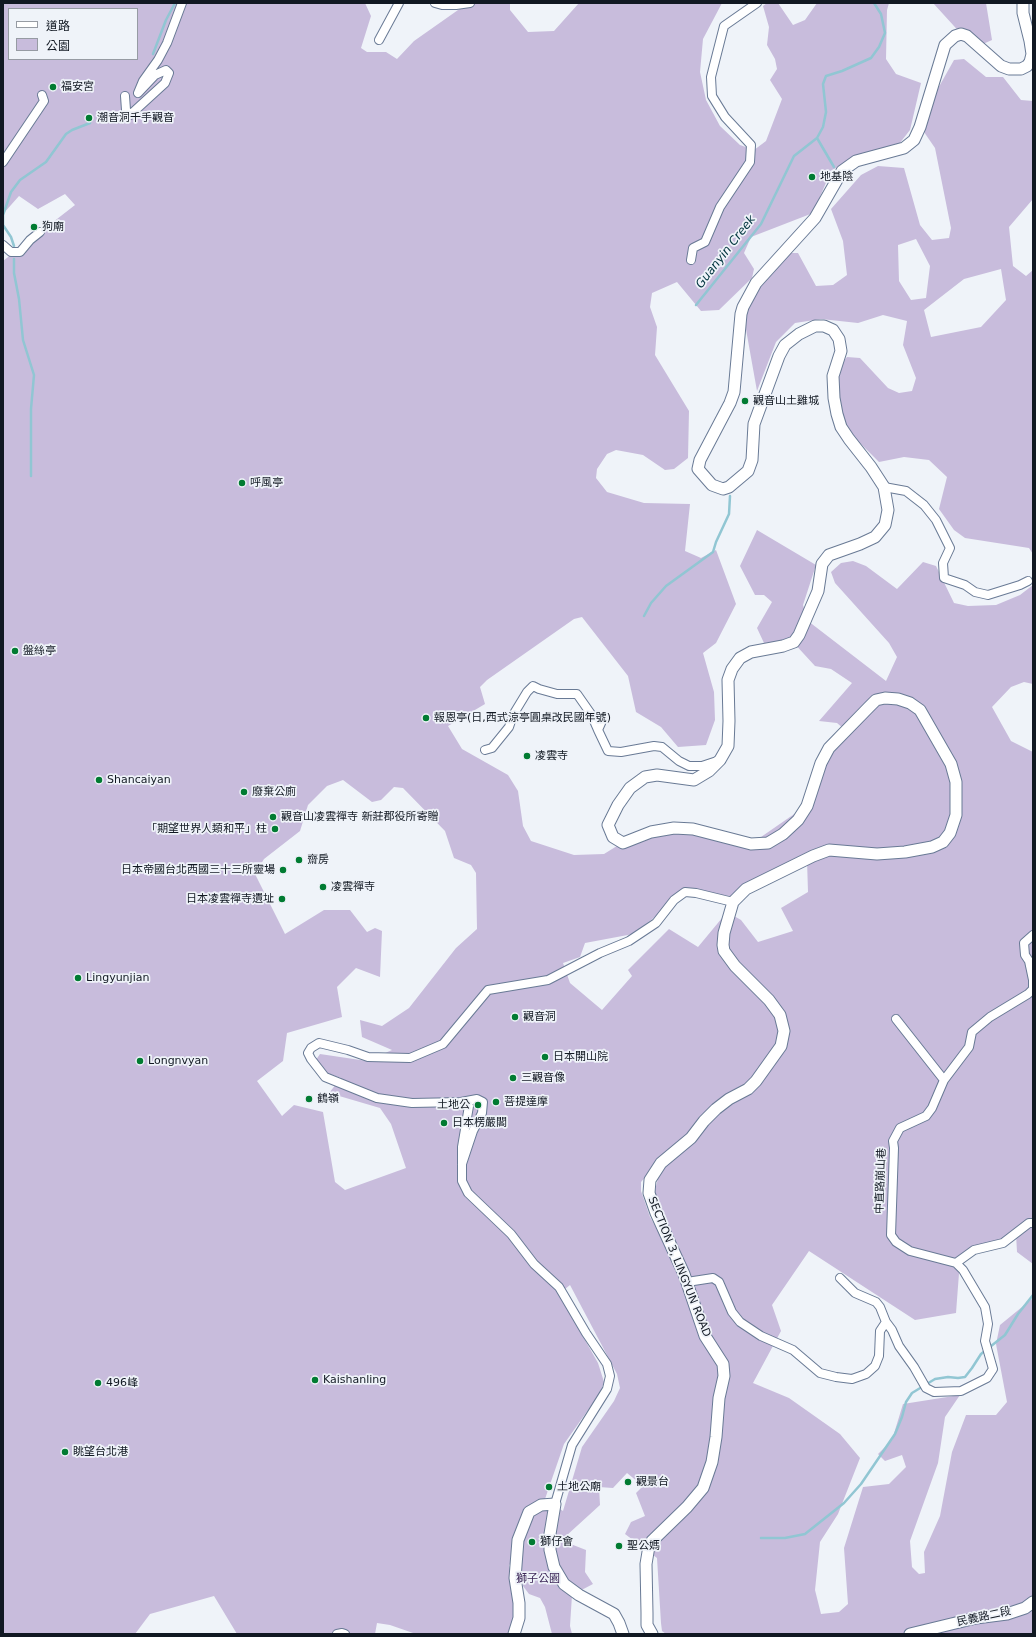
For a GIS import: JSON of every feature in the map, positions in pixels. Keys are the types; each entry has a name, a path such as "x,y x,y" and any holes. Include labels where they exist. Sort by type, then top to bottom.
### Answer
{"street":[{"path":"125,96 126,110 130,115 165,83 169,73 166,70 155,75 138,94 143,81 158,60 167,43 182,3"},
{"path":"379,40 399,3"},
{"path":"435,3 442,5 456,5 470,3"},
{"path":"691,260 693,248 705,242 720,207 750,162 750,145 743,135 734,128 712,96 711,77 724,26 757,3"},
{"path":"462,1164 473,1131 482,1113 483,1102 477,1099 461,1102 412,1103 377,1098 325,1077 316,1067 308,1053 311,1048 319,1043 348,1050 368,1057 410,1058 443,1044 488,990 548,980 600,953 629,941 656,923 674,900 685,892 733,902 746,889 813,856 829,850 877,854 905,852 932,847 943,842 950,833 956,815 956,782 951,764 920,710 910,703 898,699 885,698 876,700 829,748 821,763 804,811 798,820 783,834 768,843 751,844 693,829 674,828 652,832 623,843 613,837 610,833 608,825 609,820 630,788 645,777 657,775 694,780 709,771 720,760 728,746 728,680 732,669 740,658 751,652 783,646 794,642 799,635 818,591 822,564 828,555 875,537 884,525 888,510 884,487 841,427 837,414 832,386 833,376 841,351 839,339 833,330 824,326 815,326 799,334 785,345 779,356 754,424 752,460 748,471 729,487 722,489 712,485 698,469 700,460 730,403 734,392 741,314 756,283 815,218 842,170 856,161 904,148 914,140 920,127 945,45 954,36 961,34 967,36 1001,66 1009,69 1021,69 1027,66 1030,62 1032,54 1023,13 1023,3"},
{"path":"3,162 44,101 42,95"},
{"path":"3,245 11,252 20,252 30,240 40,232"},
{"path":"884,487 906,492 924,506 936,520 950,548 943,563 944,578 965,585 975,592 988,595 1028,581"},
{"path":"485,750 492,748 509,727 513,714 527,692 533,686 557,694 577,694 591,714 608,751 621,752 654,746 662,747 679,761 688,766 702,766 720,760"},
{"path":"598,730 602,721"},
{"name":"SECTION 3, LINGYUN ROAD","path":"652,1634 647,1625 646,1564 649,1546 652,1541 687,1507 703,1488 712,1462 716,1437 719,1398 724,1376 723,1364 705,1336 687,1282 656,1213 649,1193 650,1180 661,1163 690,1138 716,1109 729,1099 748,1089 756,1081 781,1046 784,1031 780,1015 769,1000 735,966 724,951 724,933 733,902"},
{"name":"中直路崩山巷","path":"956,1262 910,1251 896,1242 891,1235 893,1141 900,1128 926,1116 932,1108 944,1080 968,1047 972,1032 990,1017 1028,994 1033,989 1033,981 1024,942 1033,935"},
{"path":"896,1019 944,1080"},
{"path":"461,1102 469,1106 462,1147 462,1181 468,1194 511,1234 534,1264 559,1287 606,1364 610,1376 607,1389 572,1445 555,1504 550,1534 550,1550 554,1567 564,1584 579,1595 614,1614 620,1623 623,1634"},
{"path":"840,1278 855,1293 876,1302 880,1307 899,1346 914,1367 924,1385 934,1392 961,1391 987,1378 993,1369 991,1359 987,1353 985,1341 988,1324 985,1307 964,1270 956,1262 974,1250 1003,1243 1029,1223 1033,1223"},
{"path":"687,1282 713,1278 719,1282 732,1312 740,1322 761,1336 793,1350 820,1373 836,1377 852,1378 866,1374 875,1366 879,1356 880,1331 886,1322"},
{"path":"514,1634 519,1618 519,1603 515,1578 518,1540 529,1512 541,1504 555,1504"},
{"name":"民義路二段","path":"910,1634 976,1618 1007,1614 1025,1608 1033,1602"},
{"path":"337,1634 345,1634"}],"green space":[{"name":"獅子公園","path":"3,3 365,3 371,16 361,48 367,52 386,52 397,59 414,41 468,3 510,3 510,10 528,32 554,31 579,3 722,3 703,39 700,72 706,100 720,126 740,145 754,150 766,141 782,99 770,80 777,69 775,59 767,45 769,27 763,6 767,3 778,3 793,25 805,20 817,3 889,3 887,10 886,59 896,74 921,83 910,130 899,144 855,156 831,171 813,213 751,237 744,253 754,269 752,278 719,310 701,311 677,282 652,293 650,307 657,327 655,355 689,411 688,458 674,469 665,470 643,455 616,450 607,454 597,469 596,478 607,492 644,503 690,504 685,551 701,558 716,550 736,604 716,643 703,653 714,692 715,720 706,745 678,747 661,727 636,712 628,676 582,617 574,619 487,680 480,687 485,704 448,726 462,749 508,775 518,791 523,826 531,841 574,855 604,854 638,833 657,829 752,841 761,837 800,810 844,729 837,723 819,721 852,683 831,669 815,666 792,641 764,643 757,628 772,602 764,595 755,595 740,566 757,530 816,565 803,605 808,621 886,681 897,657 889,643 835,583 831,572 841,563 853,561 866,566 897,589 923,562 936,566 954,603 968,606 996,605 1020,595 1033,585 1033,684 1024,682 1011,687 992,707 1011,741 1033,752 1033,1264 1017,1252 1016,1234 960,1260 956,1313 915,1320 809,1251 772,1305 781,1331 753,1383 789,1398 840,1434 860,1458 838,1514 820,1542 815,1590 821,1614 839,1612 848,1604 844,1548 863,1487 889,1484 906,1467 902,1455 885,1461 878,1454 892,1440 903,1404 960,1395 945,1417 938,1463 910,1541 912,1567 919,1574 925,1573 924,1552 940,1516 952,1452 966,1415 996,1415 1007,1402 996,1344 1000,1325 1033,1298 1033,1634 666,1634 662,1631 661,1623 657,1558 625,1534 631,1522 645,1516 636,1493 643,1486 627,1473 613,1488 599,1487 600,1505 566,1536 568,1543 586,1550 585,1572 593,1584 572,1595 570,1626 572,1634 552,1634 545,1607 540,1598 529,1594 523,1586 519,1563 516,1559 509,1565 514,1595 515,1616 509,1634 416,1634 390,1625 377,1623 375,1634 237,1634 214,1596 150,1614 135,1634 3,1634 3,261 75,205 65,194 38,209 19,196 3,214","holes":["343,780 372,802 381,800 394,787 403,788 445,831 454,858 471,865 476,873 477,929 456,948 409,1008 382,1026 360,1020 362,1037 392,1050 367,1061 320,1054 311,1067 341,1078 329,1093 380,1108 391,1124 406,1168 345,1190 335,1182 323,1112 294,1105 282,1116 257,1081 283,1061 287,1033 342,1017 337,987 356,968 380,977 382,931 375,928 367,932 350,910 324,910 285,934 255,874 264,859 300,831 308,805 327,786","807,860 808,892 781,908 793,931 758,942 741,920 727,912 698,947 669,929 628,970 632,976 602,1010 570,983 563,963 580,957 585,943 633,934 687,892 740,897","661,1167 652,1202 680,1252 713,1340 700,1339 678,1267 650,1217 641,1191 641,1182 649,1173","570,1285 617,1374 620,1388 614,1401 582,1447 563,1511 545,1499 564,1444 600,1393 604,1382 598,1363 559,1294"]},
{"path":"933,3 986,3 992,40 974,48"},
{"path":"964,59 986,77 1003,77 1021,100 1033,101 1033,199 1009,227 1013,266 1026,276 1033,270 1033,554 1029,548 965,538 954,530 939,509 947,477 929,460 904,457 879,462 845,428 835,391 839,367 847,357 860,358 888,388 899,393 912,391 916,378 903,345 907,321 883,315 858,323 821,319 795,323 776,342 757,391 742,307 789,253 798,253 816,286 833,285 847,275 843,241 831,209 861,175 878,166 904,168 920,225 932,240 949,238 951,228 935,148 924,132 936,92 954,60","holes":["916,239 930,266 926,298 911,300 899,281 898,245","1001,269 1006,300 981,327 931,337 924,310 964,279"]}],"waterway":[{"path":"153,54 166,20 175,3"},
{"name":"Guanyin Creek","path":"696,305 761,224 794,156 817,138 823,127 826,112 823,84 826,76 842,71 871,58 879,47 885,33 881,14 874,3"},
{"path":"14,246 11,237 3,225 3,215 11,192 20,180 46,162 66,134 90,123"},
{"path":"817,138 834,167"},
{"path":"14,259 14,273 19,299 23,340 34,375 31,409 31,476"},
{"path":"644,616 651,603 666,586 713,552 729,514 730,496"},
{"path":"761,1538 785,1538 805,1534 844,1503 861,1484 895,1434 906,1402 912,1393 935,1379 965,1377 981,1354 1005,1335 1018,1314 1033,1295"}],"place":[{"name":"福安宮","path":"53,87"},
{"name":"潮音洞千手觀音","path":"89,118"},
{"name":"地基陰","path":"812,177"},
{"name":"狗廟","path":"34,227"},
{"name":"觀音山土雞城","path":"745,401"},
{"name":"呼風亭","path":"242,483"},
{"name":"盤絲亭","path":"15,651"},
{"name":"報恩亭(日,西式涼亭圓桌改民國年號)","path":"426,718"},
{"name":"凌雲寺","path":"527,756"},
{"name":"Shancaiyan","path":"99,780"},
{"name":"廢棄公廁","path":"244,792"},
{"name":"觀音山凌雲禪寺 新莊郡役所寄贈","path":"273,817"},
{"name":"「期望世界人類和平」柱","path":"275,829"},
{"name":"齋房","path":"299,860"},
{"name":"日本帝國台北西國三十三所靈場","path":"283,870"},
{"name":"凌雲禪寺","path":"323,887"},
{"name":"日本凌雲禪寺遺址","path":"282,899"},
{"name":"Lingyunjian","path":"78,978"},
{"name":"觀音洞","path":"515,1017"},
{"name":"日本開山院","path":"545,1057"},
{"name":"Longnvyan","path":"140,1061"},
{"name":"三觀音像","path":"513,1078"},
{"name":"鶴嶺","path":"309,1099"},
{"name":"菩提達摩","path":"496,1102"},
{"name":"土地公","path":"478,1105"},
{"name":"日本楞嚴閣","path":"444,1123"},
{"name":"Kaishanling","path":"315,1380"},
{"name":"496峰","path":"98,1383"},
{"name":"眺望台北港","path":"65,1452"},
{"name":"觀景台","path":"628,1482"},
{"name":"土地公廟","path":"549,1487"},
{"name":"獅仔會","path":"532,1542"},
{"name":"聖公媽","path":"619,1546"}]}
